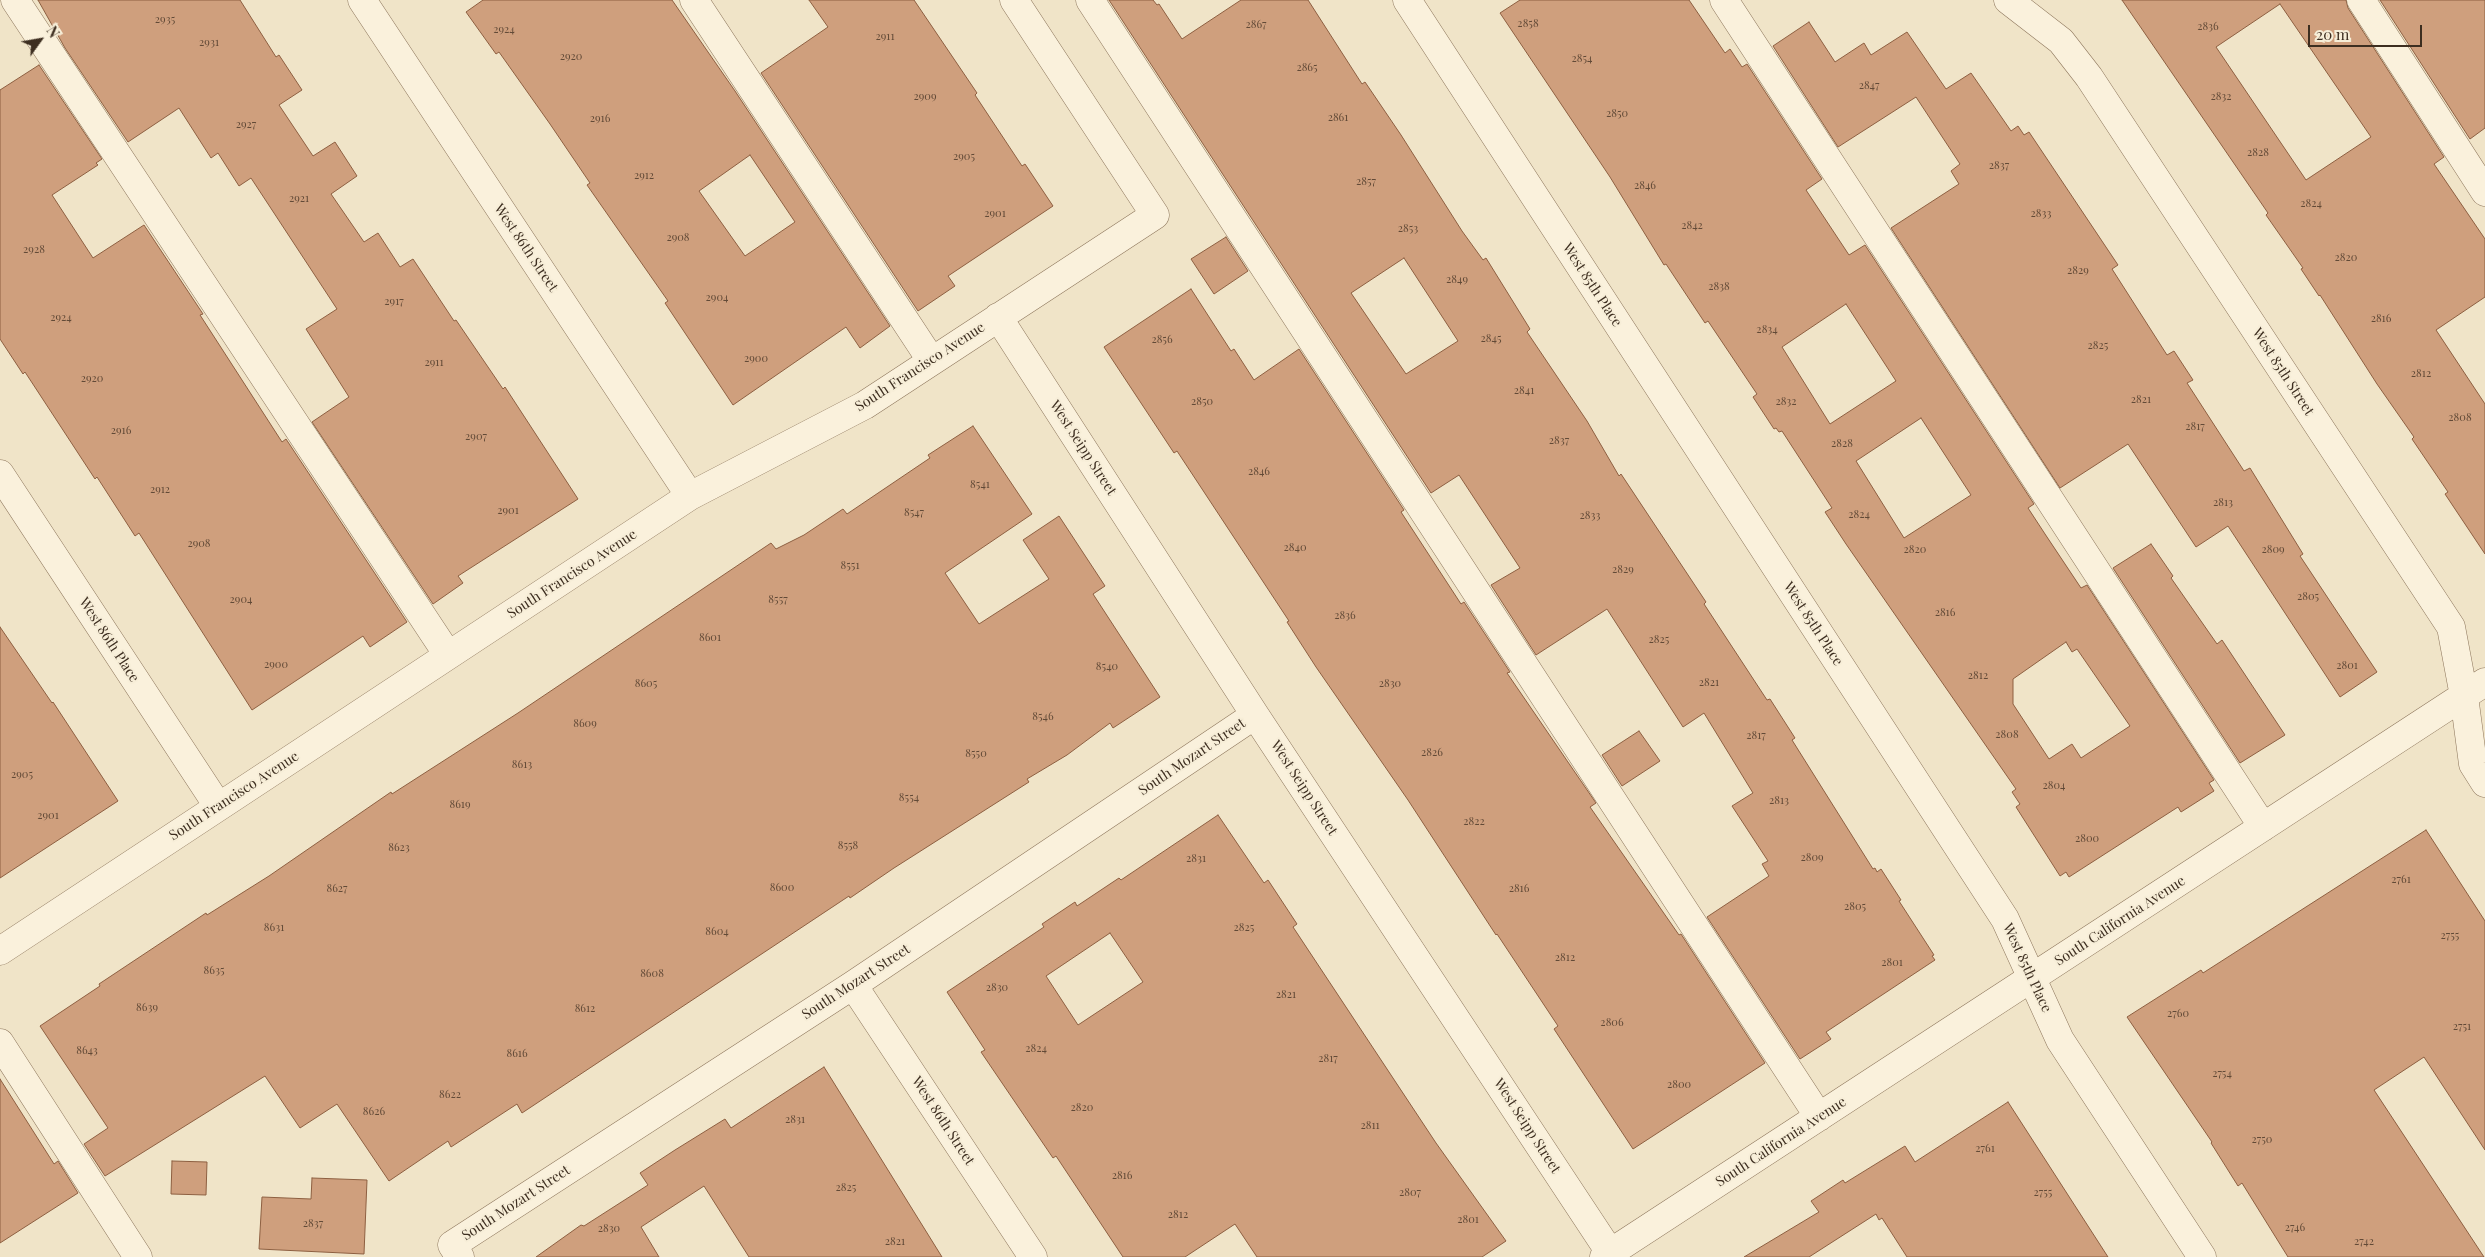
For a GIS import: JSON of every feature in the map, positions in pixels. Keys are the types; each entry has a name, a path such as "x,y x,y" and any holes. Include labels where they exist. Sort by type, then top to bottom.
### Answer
{"street":[{"path":"15,0 448,655"},
{"name":"West 86th Street","path":"362,0 690,496"},
{"path":"694,0 931,360"},
{"name":"South Francisco Avenue","path":"0,951 690,496 864,405 1155,215 1014,0"},
{"path":"1090,0 1819,1117"},
{"name":"West 85th Place","path":"1407,0 2005,919 2060,1040 2202,1257"},
{"path":"1724,0 2263,827"},
{"name":"West 85th Street","path":"2008,0 2061,41 2089,76 2451,627 2474,689 2473,764 2485,782"},
{"path":"2361,0 2485,192"},
{"name":"West Seipp Street","path":"998,316 1255,715 1609,1256"},
{"name":"West 86th Place","path":"0,474 218,806"},
{"name":"South California Avenue","path":"1609,1256 2474,689"},
{"name":"South Mozart Street","path":"456,1251 1255,715"},
{"name":"West 86th Street","path":"853,985 1033,1257"},
{"path":"0,1043 138,1257"}],"building":[{"path":"38,0 240,0 276,57 279,55 302,90 279,105 313,156 335,142 357,176 331,194 364,242 378,233 400,267 413,259 454,321 456,320 503,389 505,387 578,499 458,576 463,583 433,604 312,422 349,397 306,329 337,309 251,178 239,186 218,153 211,158 179,108 128,142 65,48"},
{"path":"483,0 672,0 735,91 890,326 860,348 846,327 733,405 665,303 668,301 587,185 590,183 550,124 499,52 496,54 466,12","holes":["750,155 795,222 745,256 699,191"]},
{"path":"809,0 914,0 977,93 975,95 1022,166 1025,164 1053,206 948,276 955,286 918,311 761,73 828,27"},
{"path":"1109,0 1153,0 1157,5 1159,4 1182,39 1241,0 1308,0 1362,84 1365,82 1401,135 1462,231 1483,260 1486,258 1530,329 1527,332 1587,421 1619,476 1621,474 1706,602 1704,604 1767,700 1770,699 1795,738 1792,740 1873,869 1875,868 1877,872 1881,869 1934,955 1932,956 1935,960 1826,1032 1831,1039 1800,1059 1707,917 1769,876 1762,864 1768,861 1732,806 1753,793 1704,713 1683,727 1607,609 1536,655 1491,585 1520,568 1459,475 1431,493","holes":["1404,258 1458,341 1406,374 1351,293"]},
{"path":"1520,0 1689,0 1725,53 1730,49 1742,67 1747,64 1822,179 1806,190 1849,255 1865,245 2034,504 2028,508 2081,588 2087,585 2214,780 2209,783 2214,791 2181,812 2178,807 2069,877 2066,872 2060,876 2016,807 2020,804 2012,792 2016,789 1846,544 1825,512 1832,508 1782,431 1779,432 1776,428 1774,429 1753,397 1757,394 1708,321 1705,323 1666,264 1664,265 1610,177 1500,13","holes":["1846,304 1896,381 1830,424 1782,347","1921,418 1971,495 1904,538 1856,461","2066,642 2072,652 2077,649 2130,726 2081,758 2072,744 2049,759 2013,704 2013,679"]},
{"path":"2122,0 2346,0 2348,8 2444,157 2434,164 2485,239 2485,297 2436,330 2485,404 2485,554 2445,494 2448,492 2412,439 2414,437 2301,269 2303,268 2266,215 2268,213","holes":["2280,4 2371,137 2306,180 2216,47"]},
{"path":"2380,0 2485,0 2485,128 2470,139"},
{"path":"1809,22 1835,62 1864,43 1871,55 1907,32 1946,89 1971,73 2011,131 2018,126 2024,135 2029,132 2118,265 2112,269 2167,355 2174,351 2193,380 2187,383 2244,471 2250,468 2303,554 2300,556 2377,672 2340,697 2228,526 2196,547 2128,444 2060,488 1891,228 1959,184 1951,171 1960,164 1916,97 1838,147 1773,46"},
{"path":"39,65 102,159 96,163 98,165 52,195 93,258 144,225 203,314 200,315 282,442 286,439 407,622 370,647 363,636 252,710 139,533 135,536 97,477 95,479 25,372 23,374 0,339 0,90"},
{"path":"1226,237 1248,271 1214,294 1191,259"},
{"path":"1191,289 1231,351 1234,349 1254,380 1299,349 1404,510 1401,512 1461,604 1464,602 1510,672 1507,673 1596,803 1590,807 1679,935 1681,934 1765,1063 1633,1149 1554,1029 1558,1026 1408,800 1316,667 1287,622 1289,621 1177,451 1174,453 1104,347"},
{"path":"973,426 1032,514 945,573 979,624 1049,579 1023,540 1059,516 1105,586 1093,594 1160,697 1113,728 1110,723 1067,755 1027,779 1029,782 850,898 849,896 522,1113 517,1104 451,1147 448,1141 389,1181 337,1104 300,1128 265,1076 105,1176 84,1144 108,1128 40,1026 100,986 99,984 206,913 207,915 269,876 391,792 392,794 518,713 771,543 776,549 804,535 843,509 847,514 930,458 928,455"},
{"path":"2151,544 2173,576 2171,578 2217,644 2222,640 2285,735 2240,763 2113,568"},
{"path":"0,627 53,702 118,801 0,878"},
{"path":"1639,731 1660,761 1622,786 1602,755"},
{"path":"1218,815 1264,883 1268,880 1297,924 1293,927 1436,1143 1506,1241 1482,1257 1257,1257 1235,1224 1185,1257 1123,1257 1056,1156 1053,1158 981,1052 985,1050 947,992 1044,927 1042,924 1075,902 1077,906 1119,878 1121,880","holes":["1110,933 1143,982 1078,1025 1046,976"]},
{"path":"2426,830 2485,921 2485,1150 2424,1057 2374,1090 2484,1257 2288,1257 2242,1183 2238,1186 2212,1142 2127,1017 2201,970 2203,973"},
{"path":"824,1067 942,1257 749,1257 704,1186 641,1227 659,1257 536,1257 581,1225 584,1226 648,1185 640,1173 725,1119 731,1128"},
{"path":"0,1079 54,1164 58,1161 78,1193 0,1243"},
{"path":"2008,1102 2108,1257 1907,1257 1882,1218 1879,1220 1876,1214 1809,1257 1744,1257 1819,1212 1811,1201 1843,1180 1845,1183 1905,1146 1915,1162"},
{"path":"172,1161 207,1162 206,1195 171,1194"},
{"path":"312,1178 367,1180 364,1254 259,1249 262,1197 311,1199"}]}
